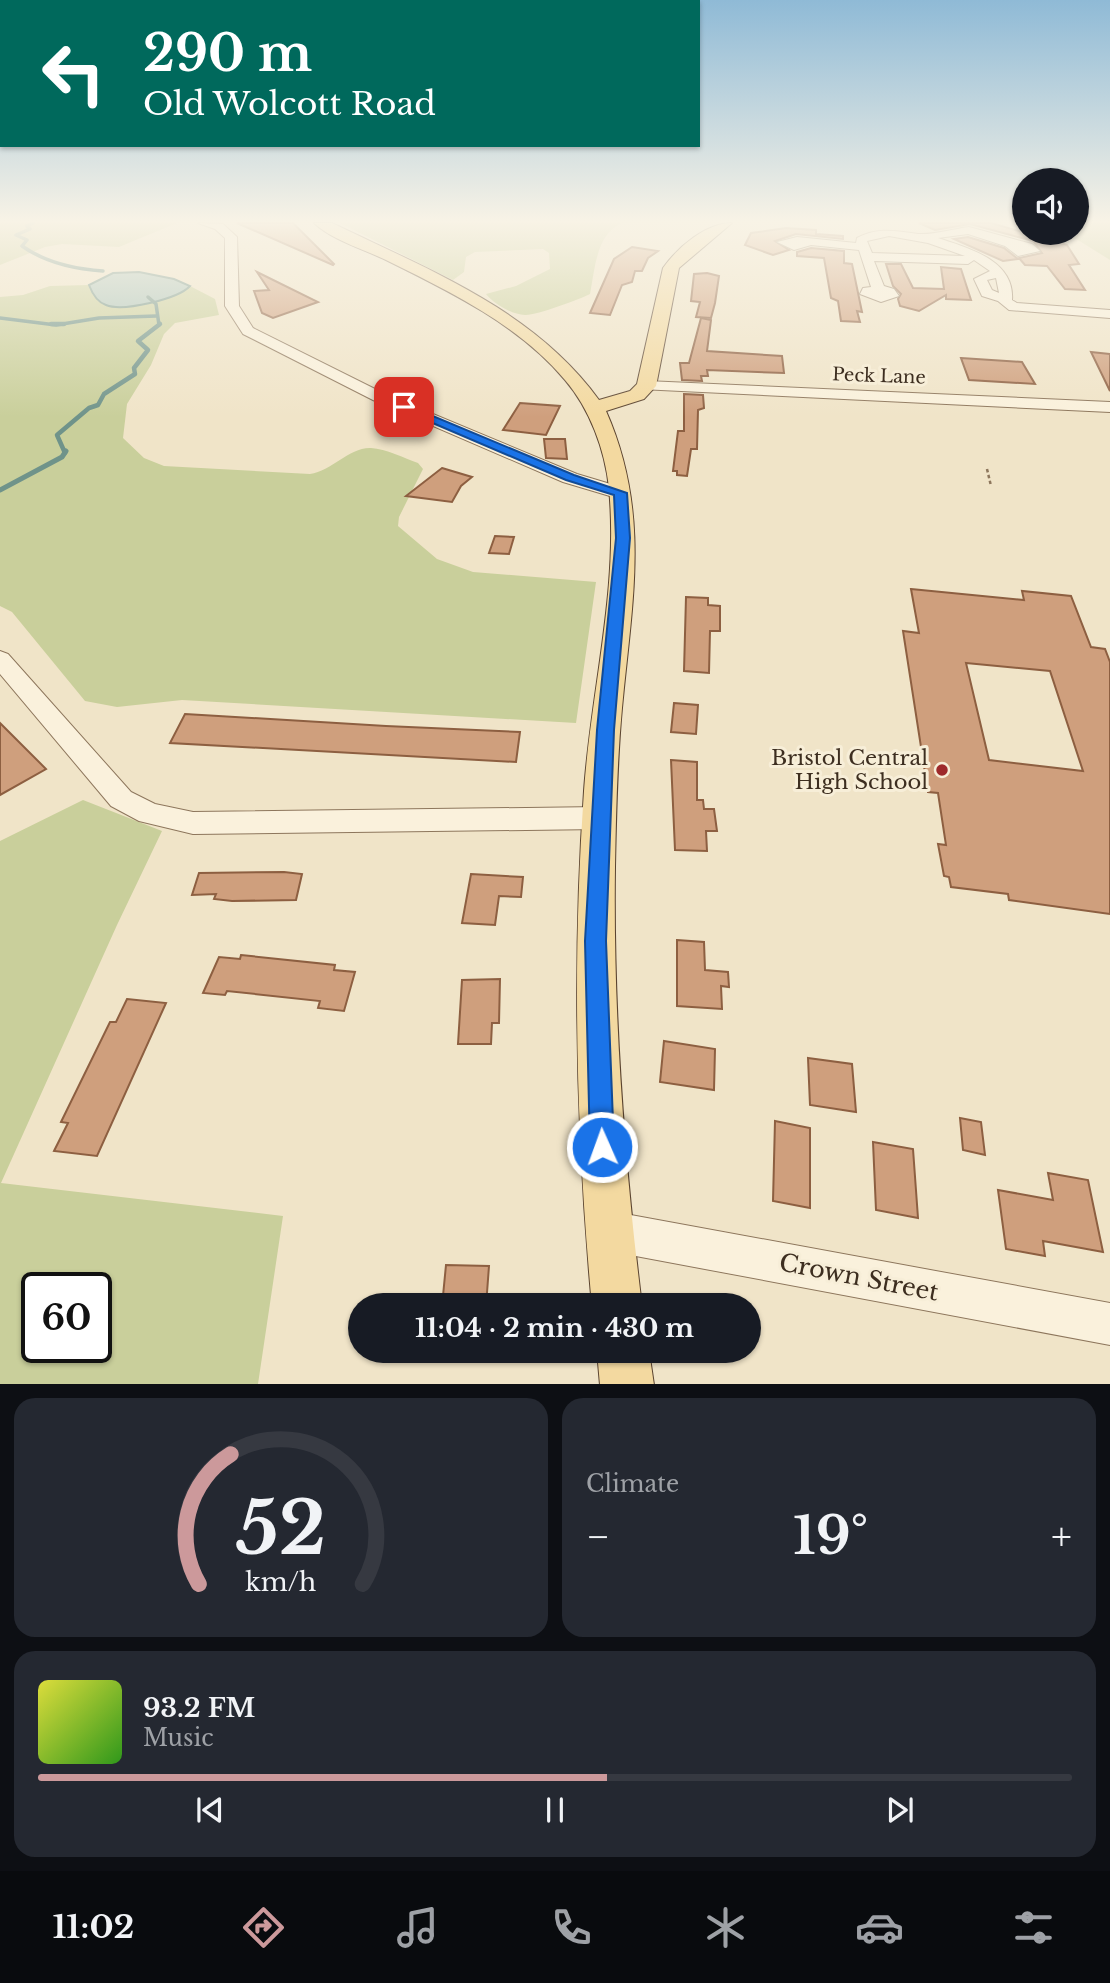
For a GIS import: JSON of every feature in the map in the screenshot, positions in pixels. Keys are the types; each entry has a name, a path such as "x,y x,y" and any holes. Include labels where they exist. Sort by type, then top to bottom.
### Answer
{"main road":[{"path":"445,288 504,318 548,352 594,408 614,460 620,493 623,538 600,818 595,957 602,1147 615,1293"},
{"path":"594,408 637,395 646,386 667,288"},
{"path":"624,1363 627,1384"}],"street":[{"path":"232,288 232,306 248,331 379,397 570,478 620,493"},
{"path":"984,288 986,292 1005,299 1009,305 1024,310 1110,314"},
{"path":"1005,299 1006,288"},
{"name":"Peck Lane","path":"646,386 1110,407"},
{"path":"0,660 121,799 149,813 193,823 600,818"},
{"name":"Crown Street","path":"608,1231 1110,1324"}],"path":[{"path":"988,469 991,486"}],"green space":[{"path":"45,288 90,288 93,295 134,306 193,288 215,299 219,315 175,323 164,334 151,365 127,404 123,438 144,458 164,466 310,474 326,469 355,451 371,448 383,450 418,463 423,469 399,517 398,526 437,559 473,572 596,582 576,723 182,700 117,707 85,701 12,612 0,606 0,297 23,295"},
{"path":"510,288 591,288 590,294 530,315 503,308 486,294"},
{"path":"83,800 162,831 1,1183 283,1216 258,1384 0,1384 0,841"}],"water":[{"path":"90,288 188,288 163,300 125,307 106,305 93,294"}],"building":[{"path":"267,288 289,288 318,302 273,318 262,313 254,291 269,290"},
{"path":"601,288 621,288 610,315 590,313"},
{"path":"692,288 717,288 711,318 696,317 700,302 691,301"},
{"path":"829,288 857,288 862,312 857,311 860,322 841,321 838,301 831,298"},
{"path":"895,288 967,288 971,300 946,299 946,295 919,311 900,306 898,299 901,294"},
{"path":"1064,288 1083,288 1085,290 1065,289"},
{"path":"701,318 711,320 707,351 782,356 784,373 707,370 708,376 701,376 702,381 682,380 680,363 689,363"},
{"path":"1091,352 1110,354 1110,391"},
{"path":"961,358 1022,362 1035,384 969,380"},
{"path":"684,394 703,395 704,408 698,410 697,449 691,449 687,476 677,475 677,471 673,471 678,431 684,431"},
{"path":"520,403 560,406 546,435 503,430"},
{"path":"544,439 565,439 567,459 546,458"},
{"path":"442,468 472,477 461,486 452,502 406,496"},
{"path":"495,536 514,537 509,554 489,553"},
{"path":"911,589 1024,600 1022,591 1071,596 1091,647 1105,649 1110,662 1110,914 1009,900 1008,894 951,887 949,877 944,876 938,844 946,845 938,793 928,792 903,631 919,633","holes":["966,663 1050,671 1083,771 989,760"]},
{"path":"686,597 708,598 708,605 720,606 720,631 710,631 709,673 684,671"},
{"path":"674,703 698,705 696,734 671,732"},
{"path":"185,714 520,732 516,762 170,743"},
{"path":"0,723 46,769 0,795"},
{"path":"671,760 697,762 697,800 703,800 704,809 714,809 717,831 706,831 707,851 675,850"},
{"path":"199,873 302,874 296,900 232,901 214,899 216,894 192,895"},
{"path":"471,874 523,877 521,897 499,896 495,925 462,923"},
{"path":"677,940 704,942 705,970 728,972 729,987 721,986 722,1009 677,1006"},
{"path":"241,955 335,965 334,970 355,972 344,1011 318,1008 320,1001 227,991 225,995 203,993 219,957 240,959"},
{"path":"500,979 499,1023 492,1023 491,1044 458,1044 462,980"},
{"path":"127,999 166,1003 97,1156 54,1151 68,1123 61,1122 110,1022 116,1022"},
{"path":"664,1041 715,1049 714,1090 660,1082"},
{"path":"808,1058 852,1064 856,1112 810,1105"},
{"path":"960,1118 981,1122 985,1155 963,1150"},
{"path":"775,1121 810,1128 810,1208 773,1201"},
{"path":"873,1142 913,1149 918,1218 876,1210"},
{"path":"1048,1173 1088,1180 1103,1252 1043,1241 1045,1256 1006,1249 998,1190 1053,1200"},
{"path":"446,1265 489,1266 487,1293 443,1293"}],"waterway":[{"path":"148,297 156,304 159,325"},
{"path":"62,324 99,318 156,316"},
{"path":"0,318 62,324"},
{"path":"51,324 62,324"},
{"path":"65,453 57,435 89,408 98,405 104,394 135,374 134,368 148,350 138,341 159,325"},
{"path":"0,490 62,457 65,453"}],"place":[{"name":"Bristol Central High School","path":"942,770"}],"route":[{"path":"404,407 570,478 620,493 623,538 605,730 595,957 602,1147"}]}
